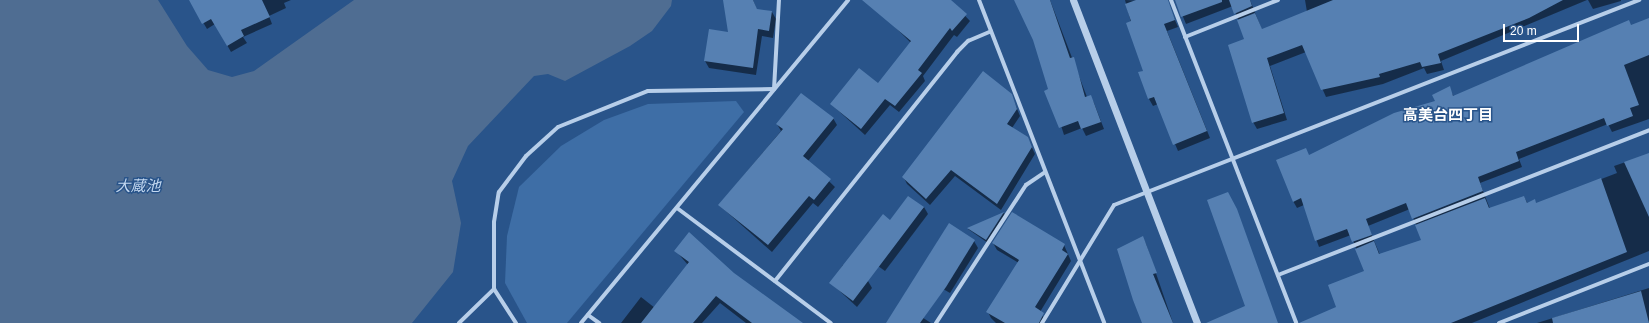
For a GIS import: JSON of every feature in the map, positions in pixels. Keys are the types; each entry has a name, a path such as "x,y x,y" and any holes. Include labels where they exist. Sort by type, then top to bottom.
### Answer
{"street":[{"path":"774,89 779,0"},
{"path":"580,323 677,208 848,0"},
{"path":"979,0 1104,323"},
{"path":"1074,0 1197,323"},
{"path":"1171,0 1296,323"},
{"path":"1185,37 1278,0"},
{"path":"1042,323 1079,259 1114,205 1146,191 1639,0"},
{"path":"774,281 957,52 968,41 991,31"},
{"path":"516,323 494,289 494,222 499,192 526,156 558,127 648,91 774,89"},
{"path":"1278,275 1649,130"},
{"path":"936,323 1026,185 1045,172"},
{"path":"677,208 831,323"},
{"path":"1499,323 1649,264"},
{"path":"459,323 494,289"},
{"path":"588,315 599,323"}],"shaded area":[{"path":"736,101 744,112 567,323 527,323 505,283 507,236 519,187 561,146 604,120 648,104"}],"water":[{"name":"大蔵池","path":"0,0 158,0 187,46 208,70 232,77 254,71 354,0 672,0 671,6 652,31 630,46 565,81 548,74 534,76 468,146 452,181 461,223 453,272 412,323 0,323"}],"building":[{"path":"189,0 262,0 270,17 241,30 244,36 227,46 211,19 202,24"},
{"path":"723,0 753,0 757,9 772,11 769,31 758,29 753,68 704,61 709,29 728,32"},
{"path":"862,0 951,0 967,14 952,31 950,28 918,70 922,73 895,106 885,99 861,129 830,104 859,68 878,83 911,41"},
{"path":"1014,0 1050,0 1070,58 1074,57 1085,97 1091,95 1101,122 1081,129 1078,121 1059,128 1044,91 1048,89 1033,40"},
{"path":"1136,0 1168,0 1175,20 1164,24 1207,131 1173,145 1154,97 1148,99 1138,72 1143,71 1126,23 1131,21 1125,4"},
{"path":"1175,0 1222,0 1222,2 1181,17"},
{"path":"1229,0 1250,0 1252,6 1234,14"},
{"path":"1333,0 1563,0 1529,18 1438,54 1441,63 1422,67 1420,62 1379,74 1380,77 1321,90 1302,45 1267,58 1284,113 1252,123 1228,45 1244,39 1237,20 1255,13 1262,29"},
{"path":"1649,18 1649,55 1624,65 1639,105 1630,108 1633,116 1607,126 1604,118 1516,152 1519,161 1478,177 1483,191 1412,219 1406,203 1366,219 1372,235 1352,242 1347,229 1315,241 1301,198 1293,202 1276,160 1306,148 1309,155 1394,113 1435,101 1432,95 1450,86 1453,96 1629,20 1631,25"},
{"path":"983,71 1012,94 1017,109 1007,124 1028,137 1032,147 997,204 951,170 926,199 902,177"},
{"path":"801,93 834,118 803,156 831,179 814,200 809,196 768,245 718,205 783,129 776,124"},
{"path":"1649,153 1649,217 1624,162"},
{"path":"1601,178 1627,252 1451,323 1299,323 1336,307 1328,285 1364,271 1355,249 1374,241 1379,254 1421,240 1415,225 1485,198 1489,208 1524,196 1527,203 1535,199 1536,203"},
{"path":"1228,192 1237,209 1278,323 1206,323 1245,306 1207,200"},
{"path":"908,196 924,207 853,301 829,283 883,214 890,220"},
{"path":"1004,212 986,240 967,228"},
{"path":"1012,212 1065,244 1062,250 1068,254 1035,307 1044,313 1039,323 1005,323 986,312 1019,260 992,243"},
{"path":"949,223 975,240 946,287 920,323 886,323"},
{"path":"689,232 734,273 803,323 752,323 716,296 693,323 641,323 689,262 674,251"},
{"path":"1143,236 1157,273 1153,274 1173,323 1142,323 1133,300 1117,249"},
{"path":"1641,291 1649,323 1553,323 1552,318"}],"district":[{"name":"高美台四丁目","path":"1448,115"}]}
